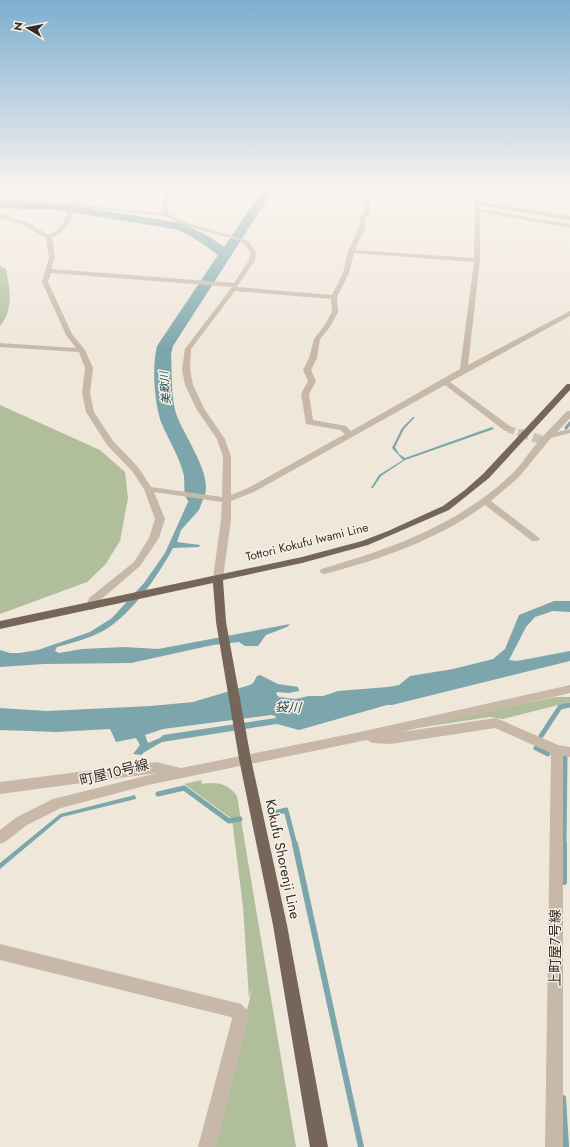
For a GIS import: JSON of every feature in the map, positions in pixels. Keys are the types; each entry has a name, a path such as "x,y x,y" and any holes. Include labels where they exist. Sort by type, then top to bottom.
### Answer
{"main road":[{"name":"Tottori Kokufu Iwami Line","path":"0,624 181,587 302,560 365,543 420,521 446,508 486,476 570,386"},
{"name":"Kokufu Shorenji Line","path":"218,578 222,629 245,759 280,925 319,1147"}],"street":[{"path":"50,243 52,257 45,282 69,335 82,350 89,368 86,393 90,412 110,443 135,469 148,489 160,519 154,538 137,564 93,601 91,606"},
{"path":"218,578 226,520 227,457 221,439 201,410 189,385 186,369 188,349 235,287 252,260 254,252 246,243"},
{"path":"351,435 343,428 309,422 305,394 312,381 307,370 313,358 317,339 327,327 335,312 334,297 346,272 351,252 355,243"},
{"path":"464,370 477,260 477,243"},
{"path":"351,252 477,260"},
{"path":"49,271 226,283 235,287 334,297"},
{"path":"148,489 226,500 250,490 351,435 464,370 570,313"},
{"path":"0,345 82,350"},
{"path":"445,382 508,429"},
{"path":"325,571 377,557 431,535 485,501 517,474 570,413"},
{"path":"549,436 570,431"},
{"path":"485,501 535,539"},
{"path":"360,737 570,689"},
{"path":"360,737 391,739 496,723 563,751"},
{"name":"町屋10号線","path":"0,838 22,821 58,803 245,759 360,737"},
{"name":"上町屋7号線","path":"554,1147 563,751"},
{"path":"0,788 156,767 181,773"},
{"path":"0,952 235,1010 241,1016 207,1147"}],"green space":[{"path":"0,266 6,269 10,299 7,313 0,326"},
{"path":"0,405 100,450 125,472 128,498 120,541 105,565 87,582 0,614"},
{"path":"555,697 570,697 570,702 503,719 490,717 390,732"},
{"path":"201,780 202,784 222,784 234,792 237,796 296,1147 212,1147 253,986 249,998 243,907 232,819 184,784"}],"water":[{"path":"413,417 415,417 404,429 395,447 399,454 405,458 492,427 494,429 405,460 381,476 373,488 371,488 379,475 403,460 392,448 402,428"},
{"path":"194,467 204,492 202,502 199,510 181,530 177,542 200,545 199,547 173,548 160,571 142,595 133,606 112,625 85,639 57,647 55,651 59,653 82,649 124,647 158,649 290,624 287,627 266,635 258,646 245,646 239,642 213,645 131,663 44,664 0,667 0,650 10,653 19,653 38,650 90,632 112,618 144,583 165,553 193,491 194,486 187,468"},
{"name":"袋川","path":"554,601 570,601 570,612 553,611 535,617 526,627 509,660 517,661 570,651 570,661 387,705 299,730 277,724 162,742 142,755 133,754 140,745 136,738 116,742 110,729 56,732 0,730 0,708 47,711 151,706 193,702 250,685 257,676 260,675 278,684 298,687 299,691 289,693 277,692 276,694 279,697 295,699 309,696 323,696 338,691 399,685 410,676 453,669 493,659 505,649 519,615","holes":["271,715 275,716 276,718 163,735 160,738 148,743 145,735 163,729"]},
{"path":"135,795 136,799 62,817 0,869 0,863 60,814"}],"waterway":[{"name":"美歎川","path":"209,243 225,254"},
{"name":"美歎川","path":"195,497 196,486 191,465 167,413 164,393 163,354 165,346 234,243"},
{"path":"566,428 570,423"},
{"path":"541,736 560,707 570,705"},
{"path":"536,748 548,754"},
{"path":"564,845 565,757"},
{"path":"158,794 184,788 229,821 240,819"},
{"path":"275,813 286,810 295,845"},
{"path":"295,844 361,1147"},
{"path":"564,845 564,882"},
{"path":"563,1098 566,1147"}],"tunnel":[{"path":"508,429 520,433"},
{"path":"520,433 545,441"}]}
